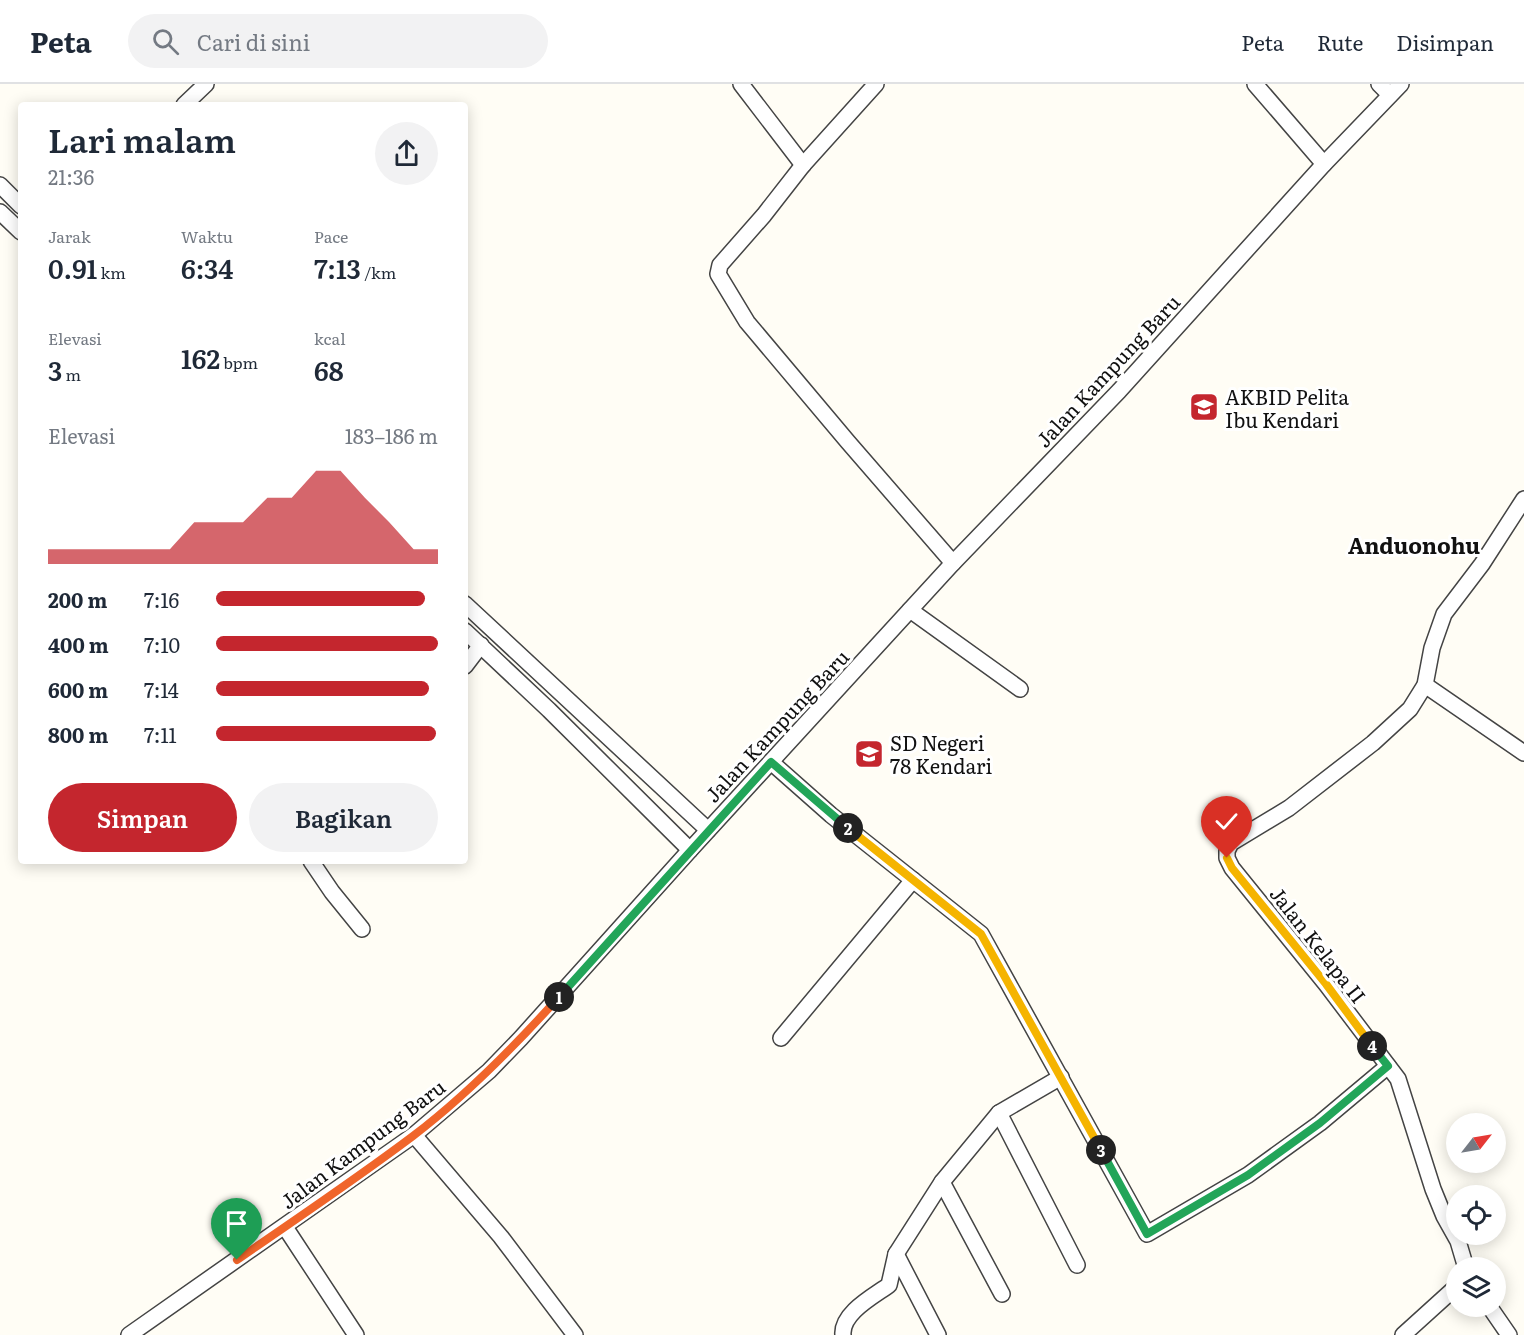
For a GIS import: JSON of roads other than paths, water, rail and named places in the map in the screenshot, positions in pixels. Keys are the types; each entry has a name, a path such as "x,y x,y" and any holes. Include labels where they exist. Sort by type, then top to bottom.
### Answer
{"street":[{"path":"187,102 206,84"},
{"path":"741,84 803,165"},
{"path":"876,84 803,165 720,266 717,274 747,322 953,562"},
{"path":"1255,84 1324,164"},
{"path":"1379,84 1396,89"},
{"name":"Jalan Kampung Baru","path":"129,1335 414,1135 489,1071 522,1038 953,562 1119,391 1324,164 1396,89"},
{"path":"0,185 18,203"},
{"path":"0,212 18,229"},
{"name":"Jalan Kelapa II","path":"1463,1257 1458,1241 1433,1189 1413,1131 1402,1088 1326,984 1232,868 1227,858 1227,851 1237,839 1289,808 1373,743 1410,709 1425,685 1432,648 1444,614 1492,549 1524,499"},
{"path":"468,607 708,830"},
{"path":"910,610 1020,689"},
{"path":"468,634 690,850"},
{"path":"468,662 481,645"},
{"path":"1425,685 1524,753"},
{"path":"771,762 831,815 981,934 1147,1234 1248,1175 1320,1123 1388,1066"},
{"path":"312,864 362,929"},
{"path":"781,1038 913,880"},
{"path":"843,1335 843,1330 855,1308 889,1285 896,1254 942,1182 999,1113 1061,1077"},
{"path":"999,1113 1077,1265"},
{"path":"414,1135 501,1237 575,1335"},
{"path":"942,1182 1002,1294"},
{"path":"285,1227 356,1335"},
{"path":"896,1254 938,1335"},
{"path":"1403,1335 1446,1296"},
{"path":"1497,1317 1509,1335"}],"place":[{"name":"AKBID Pelita Ibu Kendari","path":"1204,407"},
{"name":"SD Negeri 78 Kendari","path":"869,754"}],"district":[{"name":"Anduonohu","path":"1414,544"}]}
